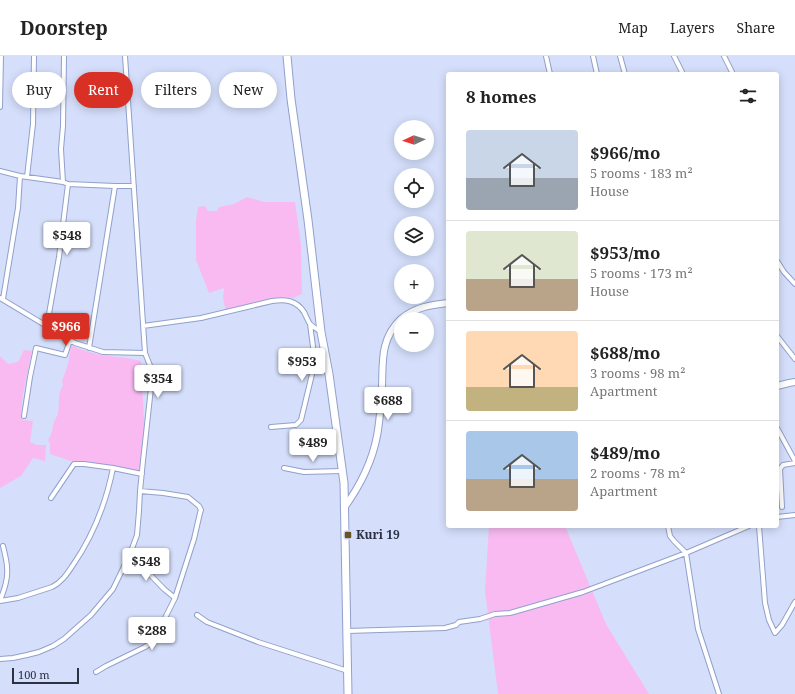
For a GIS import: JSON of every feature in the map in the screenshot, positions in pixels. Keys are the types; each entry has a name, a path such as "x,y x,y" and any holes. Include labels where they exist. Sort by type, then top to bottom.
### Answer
{"highway":[{"path":"288,56 291,99 306,204 321,332 329,374 344,483 348,694"}],"main road":[{"path":"411,312 424,307 446,303"},
{"path":"344,508 356,492 371,458 377,436 381,407 383,354 389,334 394,327"},
{"path":"779,386 795,382"}],"street":[{"path":"0,107 1,56"},
{"path":"27,177 33,124 34,56"},
{"path":"63,182 61,149 63,126 64,56"},
{"path":"0,658 13,658 39,652 53,646 91,615 113,589 130,554 137,530 151,388 150,368 145,353 125,56"},
{"path":"546,56 550,72"},
{"path":"593,56 597,72"},
{"path":"620,56 624,72"},
{"path":"674,56 682,72"},
{"path":"724,56 732,72"},
{"path":"0,171 68,184 134,186"},
{"path":"20,176 18,208 2,298 75,343 103,352 145,353"},
{"path":"47,325 59,257 68,184"},
{"path":"89,348 115,186"},
{"path":"779,265 795,284"},
{"path":"143,326 201,318 280,300 286,300 294,302 302,310 310,323 321,332"},
{"path":"271,427 296,425 301,420 314,366 310,323"},
{"path":"779,339 795,359"},
{"path":"24,416 36,348 65,355 70,340"},
{"path":"779,432 795,462 782,465 780,469 782,507"},
{"path":"51,498 74,464 113,468 142,474"},
{"path":"3,546 6,561 6,582 0,601 18,598 57,585 84,550 95,527 111,480 113,468"},
{"path":"284,468 304,472 342,471"},
{"path":"96,672 152,642 175,598 194,539 201,510 198,504 188,497 140,491"},
{"path":"779,517 795,515"},
{"path":"668,528 670,536 686,553 698,629 719,694"},
{"path":"347,631 445,628 456,625 459,622 480,619 496,614 510,613 583,592 686,553 744,528"},
{"path":"759,528 765,603 769,620 775,633 782,625 795,602"},
{"path":"130,554 164,589 175,598"},
{"path":"197,615 207,622 258,642 348,671"}],"shaded area":[{"path":"247,197 264,202 295,202 301,245 302,294 293,298 283,297 267,299 226,312 223,298 224,288 209,293 196,260 196,220 198,207 205,206 208,211 217,211 219,207 234,204"},
{"path":"71,345 97,354 141,361 145,439 142,467 139,467 139,472 130,469 79,463 50,454 50,443 48,440 58,413 59,395 63,385 62,381 68,364"},
{"path":"24,350 32,351 23,394 21,414 23,420 33,421 30,442 37,445 46,445 45,461 33,458 21,476 0,488 0,356 8,364 18,362"},
{"path":"489,528 566,528 606,624 649,694 498,694 485,591"}],"place":[{"name":"Kuri 19","path":"348,535"}]}
